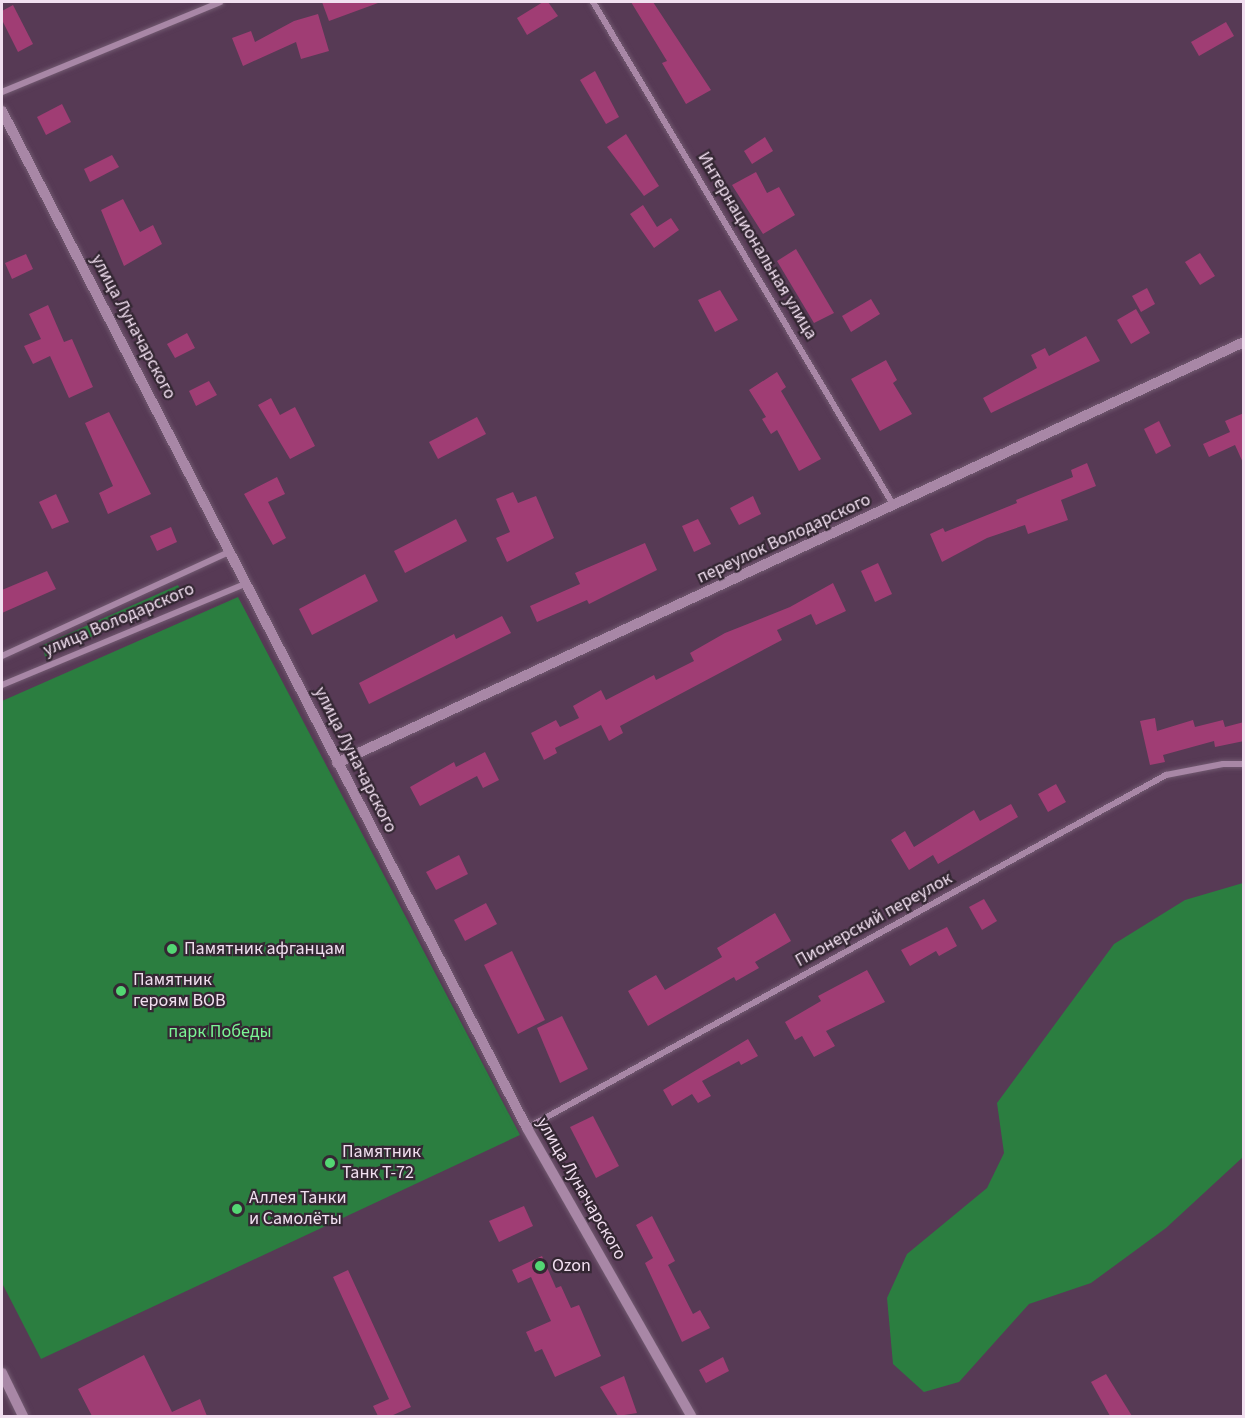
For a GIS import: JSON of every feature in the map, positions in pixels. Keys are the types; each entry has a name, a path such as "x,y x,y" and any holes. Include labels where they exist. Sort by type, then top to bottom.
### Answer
{"street":[{"path":"2,92 220,2"},
{"name":"Интернациональная улица","path":"593,2 895,506"},
{"name":"улица Луначарского","path":"2,111 232,551 337,763 527,1128 691,1416"},
{"name":"переулок Володарского","path":"337,763 895,506 1244,342"},
{"name":"улица Володарского","path":"2,656 232,551"},
{"name":"улица Володарского","path":"2,686 247,582"},
{"name":"Пионерский переулок","path":"527,1128 1166,775 1223,764 1244,765"},
{"path":"2,1373 23,1416"}],"green space":[{"path":"178,585 184,596 45,657 43,645"},
{"name":"парк Победы","path":"238,597 520,1135 41,1359 2,1283 2,701"},
{"path":"1243,883 1243,1157 1166,1228 1091,1283 1029,1304 959,1382 924,1392 893,1364 887,1298 907,1254 987,1188 1004,1153 997,1103 1114,944 1185,900"}],"building":[{"path":"322,2 377,2 378,3 329,21"},
{"path":"543,2 548,2 558,16 527,35 517,18"},
{"path":"631,2 653,2 711,90 686,104 662,63 667,61"},
{"path":"13,5 33,44 18,52 2,20 2,11"},
{"path":"318,14 329,51 301,59 296,42 243,66 232,38 251,31 255,42 294,21"},
{"path":"1226,22 1234,36 1199,56 1191,42"},
{"path":"595,71 619,117 606,124 580,80"},
{"path":"62,104 71,122 46,135 37,117"},
{"path":"626,134 659,186 644,196 607,147"},
{"path":"765,137 773,151 752,164 744,151"},
{"path":"112,155 119,167 90,182 84,169"},
{"path":"756,172 767,193 779,187 795,215 763,234 732,185"},
{"path":"123,199 140,232 153,225 162,244 124,266 101,210"},
{"path":"643,205 657,227 671,218 679,230 654,248 630,214"},
{"path":"796,249 834,313 814,323 777,261"},
{"path":"1200,253 1215,276 1200,285 1185,262"},
{"path":"26,254 33,269 12,279 5,263"},
{"path":"1147,288 1155,304 1141,312 1132,296"},
{"path":"720,290 738,320 715,332 698,300"},
{"path":"871,299 880,314 851,332 842,316"},
{"path":"48,305 64,342 72,339 93,387 69,398 50,356 33,364 24,346 41,339 29,314"},
{"path":"1136,309 1150,333 1131,344 1117,320"},
{"path":"187,333 195,348 175,358 167,344"},
{"path":"1086,336 1100,361 991,413 983,398 1037,368 1031,355 1045,348 1049,356"},
{"path":"886,360 897,380 893,383 912,414 880,431 851,379"},
{"path":"777,372 786,387 781,391 821,459 799,471 777,430 771,434 762,419 766,417 749,390"},
{"path":"209,381 217,395 196,406 189,391"},
{"path":"271,398 280,415 295,407 315,446 290,459 258,405"},
{"path":"109,412 151,494 108,514 99,493 113,486 85,423"},
{"path":"1244,413 1244,465 1235,445 1209,457 1203,444 1230,432 1225,421"},
{"path":"477,417 486,434 438,459 429,442"},
{"path":"1159,421 1171,446 1156,454 1144,429"},
{"path":"1087,463 1096,486 1061,500 1068,520 1028,534 1025,525 987,538 942,562 930,534 943,528 945,532 1017,503 1016,500 1073,477 1071,470"},
{"path":"277,477 285,494 268,502 286,538 273,545 244,494"},
{"path":"513,492 518,503 536,496 554,538 507,562 496,538 510,532 496,499"},
{"path":"56,494 69,522 52,529 39,502"},
{"path":"753,496 761,514 739,525 730,508"},
{"path":"456,519 467,541 405,573 394,551"},
{"path":"698,519 711,544 694,552 682,526"},
{"path":"171,527 177,542 157,551 150,536"},
{"path":"645,543 657,570 589,604 587,600 537,622 530,606 580,584 575,573"},
{"path":"878,563 892,594 875,602 861,571"},
{"path":"47,571 56,589 2,613 2,590"},
{"path":"365,574 378,601 312,635 299,609"},
{"path":"833,583 846,611 816,625 811,614 777,630 782,640 620,726 623,733 609,741 601,725 555,748 557,753 544,760 531,733 556,720 560,727 579,718 573,706 601,690 606,700 654,675 656,680 694,661 690,653 725,633 790,607"},
{"path":"502,616 511,633 369,704 359,683 454,634 456,639"},
{"path":"1155,718 1157,731 1193,720 1195,727 1223,720 1225,727 1244,722 1244,741 1215,747 1214,741 1163,755 1165,762 1150,765 1140,721"},
{"path":"485,752 499,780 483,788 477,776 420,806 410,787 454,762 456,767"},
{"path":"1056,784 1066,802 1048,812 1038,794"},
{"path":"1011,804 1018,817 938,864 933,855 909,870 891,840 905,831 914,847 974,810 980,821"},
{"path":"459,855 468,874 436,890 426,872"},
{"path":"984,899 997,921 982,930 969,907"},
{"path":"486,903 497,924 465,941 454,920"},
{"path":"775,913 791,941 755,962 759,968 736,981 734,977 648,1026 628,991 656,975 665,990 722,957 717,948"},
{"path":"947,927 957,946 939,956 936,951 910,966 901,950"},
{"path":"512,951 545,1020 518,1034 484,965"},
{"path":"867,970 885,1002 826,1031 835,1046 814,1057 802,1036 795,1040 785,1022 821,1001 818,996"},
{"path":"562,1016 588,1069 560,1083 537,1028"},
{"path":"748,1039 758,1056 741,1065 739,1061 702,1081 711,1096 698,1103 692,1094 672,1106 663,1090"},
{"path":"593,1116 619,1166 596,1178 570,1127"},
{"path":"524,1206 533,1226 499,1242 489,1221"},
{"path":"652,1216 675,1261 668,1265 693,1314 700,1310 710,1328 682,1342 645,1263 653,1258 636,1225"},
{"path":"542,1256 556,1288 561,1286 571,1308 579,1305 601,1356 555,1377 542,1349 535,1352 526,1332 551,1321 531,1277 518,1283 512,1270"},
{"path":"348,1270 411,1407 391,1416 378,1416 373,1406 389,1399 333,1277"},
{"path":"144,1355 172,1412 200,1399 207,1416 92,1416 78,1389"},
{"path":"723,1357 729,1371 706,1383 699,1370"},
{"path":"1106,1374 1132,1416 1110,1416 1091,1382"},
{"path":"624,1376 637,1413 618,1416 600,1387"}],"place":[{"name":"Памятник афганцам","path":"172,949"},
{"name":"Памятник героям ВОВ","path":"121,991"},
{"name":"Памятник Танк Т-72","path":"330,1163"},
{"name":"Аллея Танки и Самолёты","path":"237,1209"},
{"name":"Ozon","path":"540,1266"}]}
